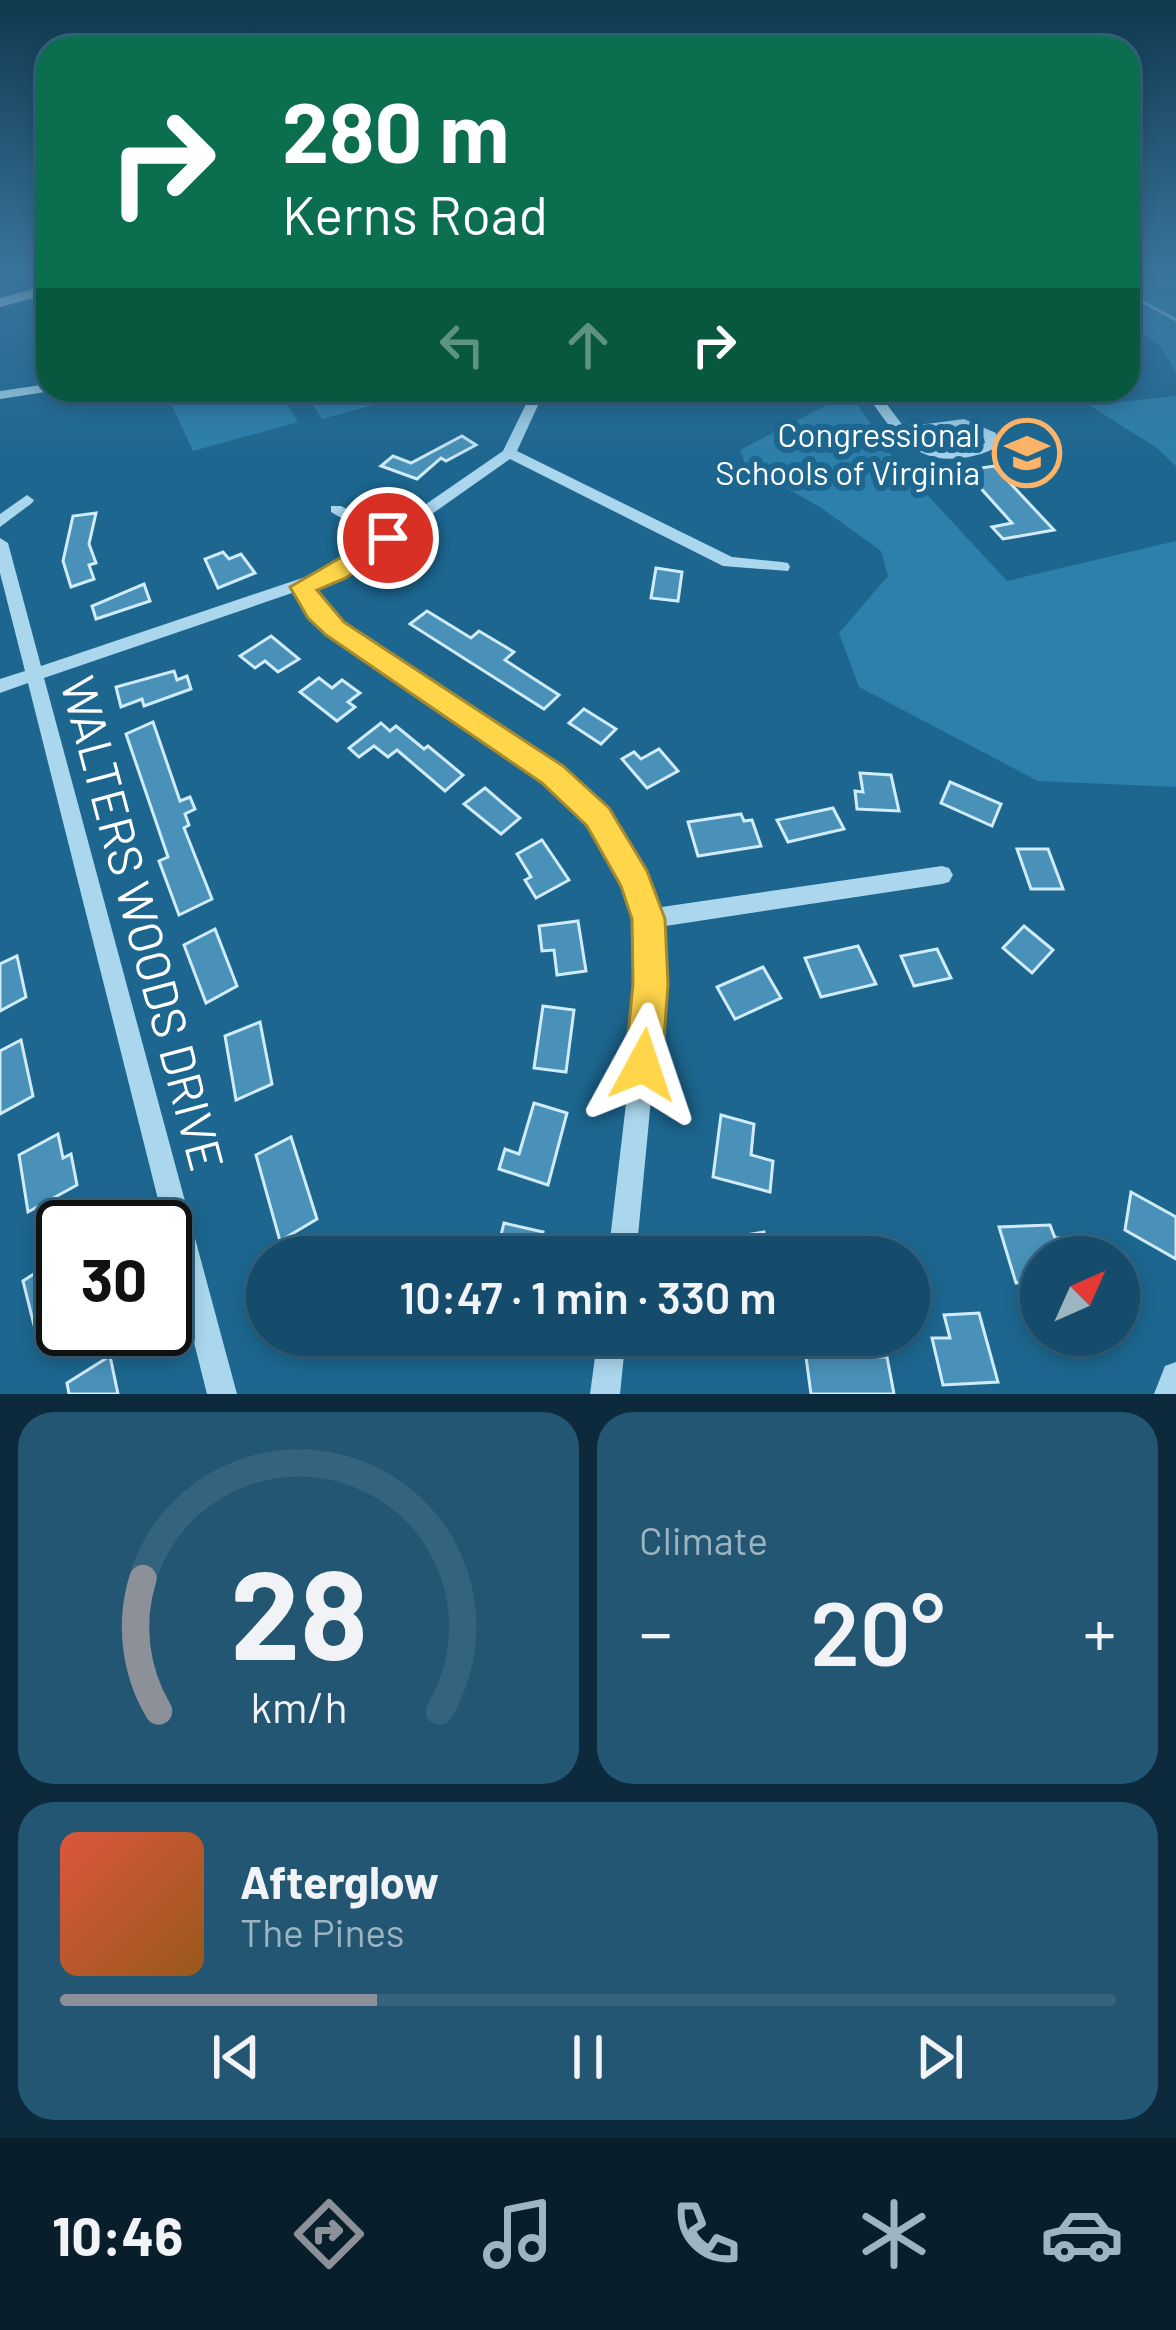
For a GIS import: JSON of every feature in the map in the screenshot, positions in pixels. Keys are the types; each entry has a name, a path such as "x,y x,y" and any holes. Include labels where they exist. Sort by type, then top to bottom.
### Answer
{"street":[{"path":"0,394 36,390"},
{"path":"0,686 338,572 509,453 533,402"},
{"path":"879,402 901,431 914,448 929,455 999,449 991,436 964,423 926,423 901,431"},
{"path":"509,453 729,562 782,567"},
{"path":"0,522 27,500"},
{"path":"336,509 388,538"},
{"name":"WALTERS WOODS DRIVE","path":"0,543 222,1394"},
{"path":"303,587 317,611 335,628 581,798 619,848 648,919 651,984 624,1236"},
{"path":"648,919 942,875"},
{"path":"605,1394 610,1356"},
{"path":"1168,1394 1176,1377"}],"shaded area":[{"path":"1149,338 1176,338 1176,373 1162,348"},
{"path":"1176,396 1176,466 1157,448 1089,405"},
{"path":"171,402 286,402 298,422 193,451"},
{"path":"311,402 384,402 322,419"},
{"path":"833,402 856,402 894,459 1007,581 1176,541 1176,787 1038,781 859,687 839,633 888,576 881,551 820,507 746,466 740,450"}],"building":[{"path":"462,436 476,445 446,461 441,458 417,479 381,466 393,456 411,463"},
{"path":"994,466 1054,530 1003,539 992,527 1012,523 975,482 953,486 943,474"},
{"path":"96,513 89,544 96,563 89,565 94,579 71,587 63,561 73,516"},
{"path":"223,552 229,559 241,554 255,573 218,588 205,559"},
{"path":"656,568 682,572 678,601 651,598"},
{"path":"144,584 150,601 96,619 92,606"},
{"path":"427,611 471,638 479,631 514,652 505,660 559,695 544,709 410,624"},
{"path":"271,636 299,659 278,672 265,661 255,668 240,656"},
{"path":"174,671 177,680 187,676 191,689 144,706 142,699 121,707 116,687"},
{"path":"319,678 332,688 342,680 360,693 348,702 355,707 337,721 300,692"},
{"path":"584,709 616,729 601,744 569,723"},
{"path":"153,722 180,801 190,797 195,809 185,814 189,825 184,828 212,899 179,915 159,861 168,857 126,734"},
{"path":"381,723 390,731 396,726 424,749 428,746 463,775 445,791 397,750 388,757 374,746 359,757 349,748"},
{"path":"659,749 678,771 647,788 622,759 634,752 641,759"},
{"path":"860,773 891,775 899,811 857,809 855,791 863,792"},
{"path":"950,782 1001,804 992,826 941,803"},
{"path":"485,788 520,818 501,834 464,804"},
{"path":"833,808 844,829 788,842 777,820"},
{"path":"741,814 744,821 752,820 761,846 698,856 688,822"},
{"path":"542,840 569,880 536,898 525,880 531,877 517,854"},
{"path":"1017,849 1048,849 1063,889 1031,889"},
{"path":"578,921 586,971 557,975 554,950 542,951 539,926"},
{"path":"1024,926 1053,950 1032,973 1003,948"},
{"path":"215,929 237,986 206,1003 184,945"},
{"path":"858,946 876,984 821,997 805,958"},
{"path":"937,949 951,978 914,986 901,956"},
{"path":"17,956 26,997 0,1011 0,964"},
{"path":"763,967 781,998 735,1019 717,987"},
{"path":"543,1006 574,1010 566,1072 534,1068"},
{"path":"260,1022 272,1084 236,1100 225,1036"},
{"path":"21,1040 33,1096 0,1114 0,1051"},
{"path":"534,1103 567,1113 548,1185 499,1169 505,1149 519,1154"},
{"path":"721,1115 754,1124 751,1155 773,1161 770,1192 713,1177"},
{"path":"58,1134 63,1158 71,1154 77,1185 50,1200 36,1200 36,1208 28,1212 19,1155"},
{"path":"291,1137 317,1219 288,1236 279,1236 256,1155"},
{"path":"1131,1192 1176,1217 1176,1259 1140,1236 1125,1230"},
{"path":"504,1223 543,1232 542,1236 501,1236"},
{"path":"1050,1225 1054,1236 1020,1236 1020,1283 1016,1283 999,1227"},
{"path":"36,1273 36,1333 23,1281"},
{"path":"979,1313 998,1382 943,1385 932,1338 950,1338 944,1315"},
{"path":"110,1356 118,1394 69,1394 67,1383"},
{"path":"806,1357 887,1357 894,1394 811,1394"}],"place":[{"name":"Congressional Schools of Virginia","path":"1027,453"}],"route":[{"path":"388,538 338,572 303,587 326,621 552,774 598,817 619,848 648,919 651,984 643,1065"}]}
